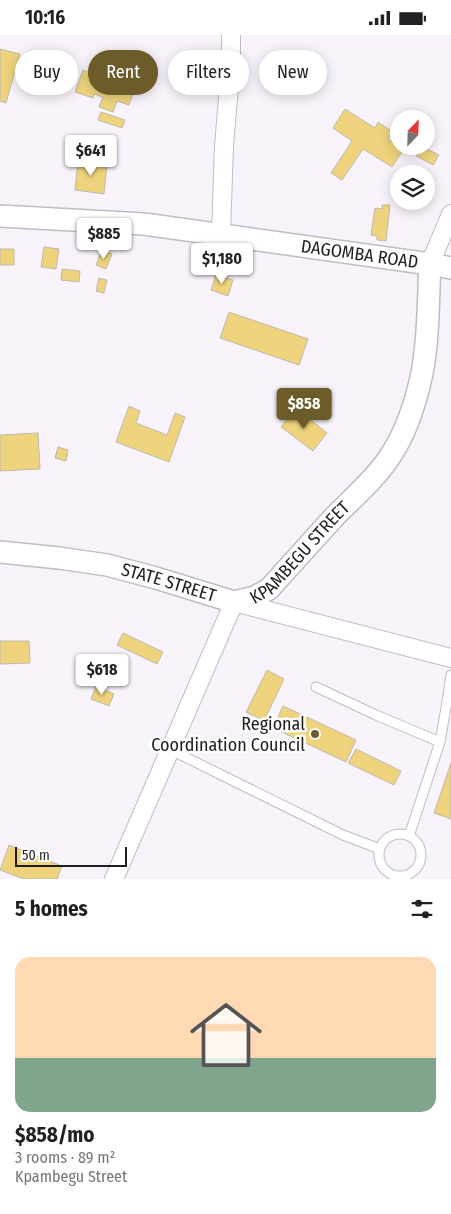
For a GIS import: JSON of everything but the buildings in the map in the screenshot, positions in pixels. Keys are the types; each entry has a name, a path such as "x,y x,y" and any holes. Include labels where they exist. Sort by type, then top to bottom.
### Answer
{"street":[{"path":"221,234 231,35"},
{"name":"KPAMBEGU STREET","path":"114,879 234,602 255,597 269,589 370,481 389,458 402,435 414,403 422,373 426,339 430,264 451,215"},
{"name":"DAGOMBA ROAD","path":"0,216 144,224 451,268"},
{"name":"STATE STREET","path":"0,552 60,557 107,565 234,602 451,658"}],"lane":[{"path":"409,836 440,742 451,675"},
{"path":"316,687 440,742"},
{"path":"171,750 343,835 380,849"},
{"path":"398,834 409,836 417,843 421,853 420,863 413,871 404,876 393,874 384,869 380,859 380,849 386,839 398,834"}],"place":[{"name":"Regional Coordination Council","path":"315,734"}]}
